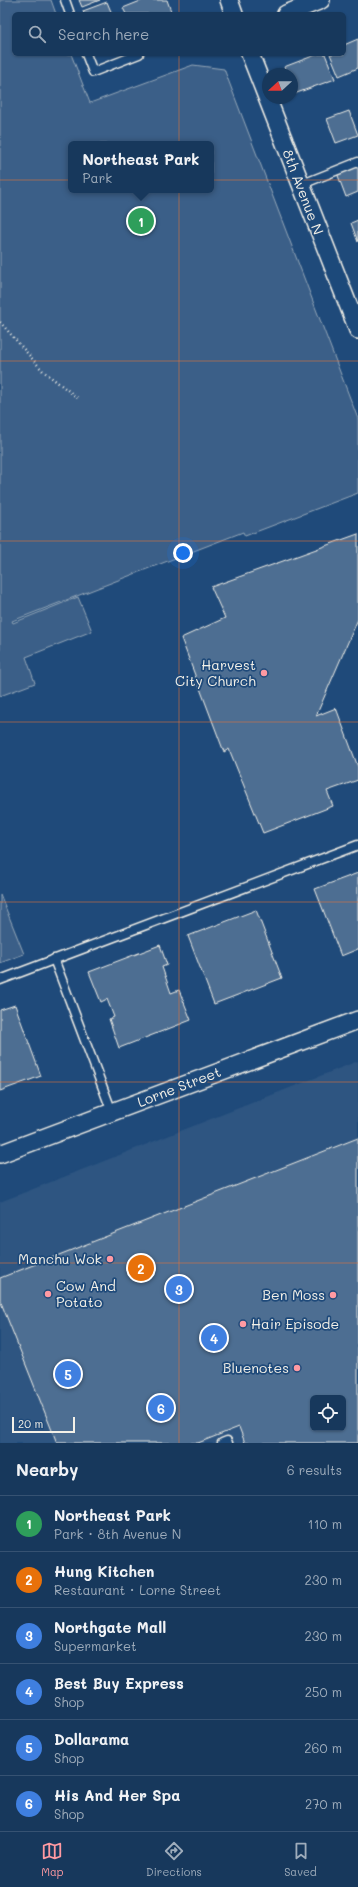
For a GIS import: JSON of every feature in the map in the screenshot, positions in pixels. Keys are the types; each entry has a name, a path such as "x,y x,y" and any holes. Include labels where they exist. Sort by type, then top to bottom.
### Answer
{"street":[{"path":"229,0 233,12"},
{"path":"291,12 321,0"},
{"name":"8th Avenue N","path":"251,56 358,330"},
{"name":"Lorne Street","path":"0,1154 358,1020"}],"lane":[{"path":"65,0 69,12"},
{"path":"87,56 93,72 134,56"},
{"path":"300,185 358,162"},
{"path":"0,980 358,845"},
{"path":"54,959 112,1112"},
{"path":"222,1443 227,1441 228,1443"}],"path":[{"path":"0,322 43,371 79,400"}],"shaded area":[{"path":"0,0 51,0 55,12 12,12 12,56 72,56 90,103 193,65 224,69 358,419 358,493 245,536 243,532 12,621 13,623 78,597 92,631 26,657 35,683 0,696"},
{"path":"0,894 24,954 0,963"},
{"path":"358,1061 358,1443 0,1443 0,1202"}],"building":[{"path":"79,0 100,0 82,7"},
{"path":"143,0 167,0 171,12 125,12 123,8"},
{"path":"107,2 111,12 83,12"},
{"path":"358,39 358,68 339,76 331,56 346,56 346,44"},
{"path":"313,56 326,56 335,79 298,93 298,68 284,68"},
{"path":"349,111 358,135 336,143 327,119"},
{"path":"358,166 358,192 346,197 337,173"},
{"path":"358,220 358,242 351,223"},
{"name":"Harvest City Church","path":"358,534 358,619 316,716 336,708 358,767 358,780 327,791 333,806 263,833 229,749 224,752 181,638 225,618 211,587"},
{"path":"358,873 358,949 341,956 315,889"},
{"path":"256,910 282,978 214,1004 188,936"},
{"path":"160,945 167,965 162,967 171,993 179,990 191,1020 119,1048 109,1019 114,1017 107,999 101,1002 89,972"},
{"path":"15,1005 41,1076 0,1091 0,1010"},
{"path":"358,1138 358,1443 245,1443 239,1427 198,1443 57,1443 0,1300 0,1278"}],"place":[{"name":"Northeast Park","path":"141,221"},
{"name":"Harvest City Church","path":"264,673"},
{"name":"Manchu Wok","path":"110,1259"},
{"name":"Hung Kitchen","path":"141,1268"},
{"name":"Northgate Mall","path":"179,1289"},
{"name":"Cow And Potato","path":"48,1294"},
{"name":"Ben Moss","path":"333,1295"},
{"name":"Hair Episode","path":"243,1324"},
{"name":"Best Buy Express","path":"214,1338"},
{"name":"Bluenotes","path":"297,1368"},
{"name":"Dollarama","path":"68,1374"},
{"name":"His And Her Spa","path":"161,1408"}]}
